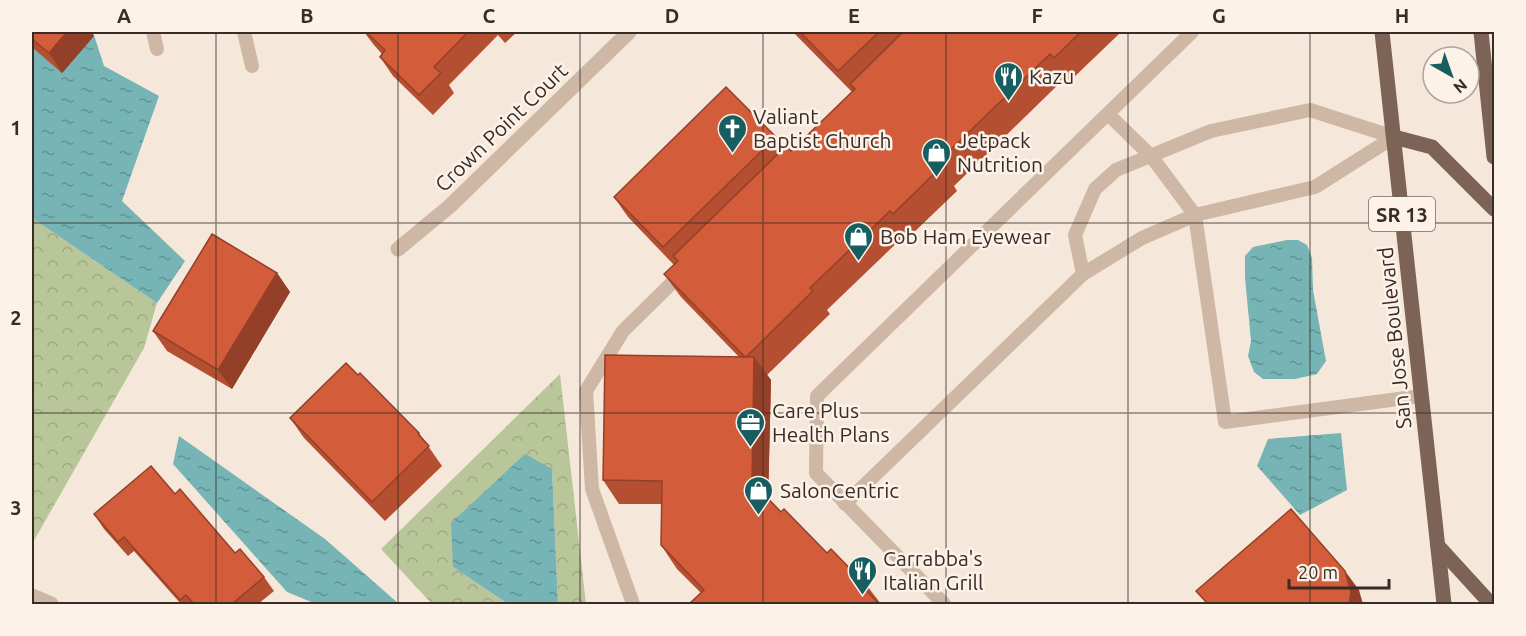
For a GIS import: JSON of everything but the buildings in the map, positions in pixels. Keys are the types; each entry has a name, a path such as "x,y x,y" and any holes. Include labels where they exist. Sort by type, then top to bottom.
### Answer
{"main road":[{"name":"San Jose Boulevard","path":"1382,32 1444,604"},
{"path":"1481,32 1494,158"},
{"path":"1394,137 1432,147 1494,209"},
{"path":"1438,546 1491,604"}],"street":[{"name":"Crown Point Court","path":"398,249 450,206 629,32"},
{"path":"32,596 51,604"}],"lane":[{"path":"153,32 157,49"},
{"path":"244,32 252,66"},
{"path":"945,604 816,473 817,396 1192,32"},
{"path":"1083,274 1075,235 1095,189 1116,170 1211,131 1311,110 1394,137"},
{"path":"1108,114 1151,156 1196,215 1225,422 1421,396"},
{"path":"845,504 1083,274 1142,238 1196,215 1315,187 1394,137"},
{"path":"633,604 592,489 586,392 623,331 691,264"}],"green space":[{"path":"32,218 157,303 144,348 32,544"},
{"path":"560,374 586,604 558,604 552,469 453,567 508,604 432,604 381,549"}],"water":[{"path":"32,32 93,32 104,66 159,96 122,201 185,261 157,303 32,218"},
{"path":"1298,240 1307,245 1312,258 1313,290 1326,361 1317,374 1295,379 1263,379 1254,372 1248,356 1251,341 1245,256 1253,247"},
{"path":"1341,433 1347,490 1300,515 1257,466 1268,439"},
{"path":"179,436 325,539 399,604 316,604 287,592 173,464"},
{"path":"525,454 552,469 558,604 508,604 453,567 451,523"}],"place":[{"name":"Kazu","path":"1008,102"},
{"name":"Valiant Baptist Church","path":"732,154"},
{"name":"Jetpack Nutrition","path":"936,178"},
{"name":"Bob Ham Eyewear","path":"859,262"},
{"name":"Care Plus Health Plans","path":"751,448"},
{"name":"SalonCentric","path":"759,516"},
{"name":"Carrabba's Italian Grill","path":"862,596"}]}
